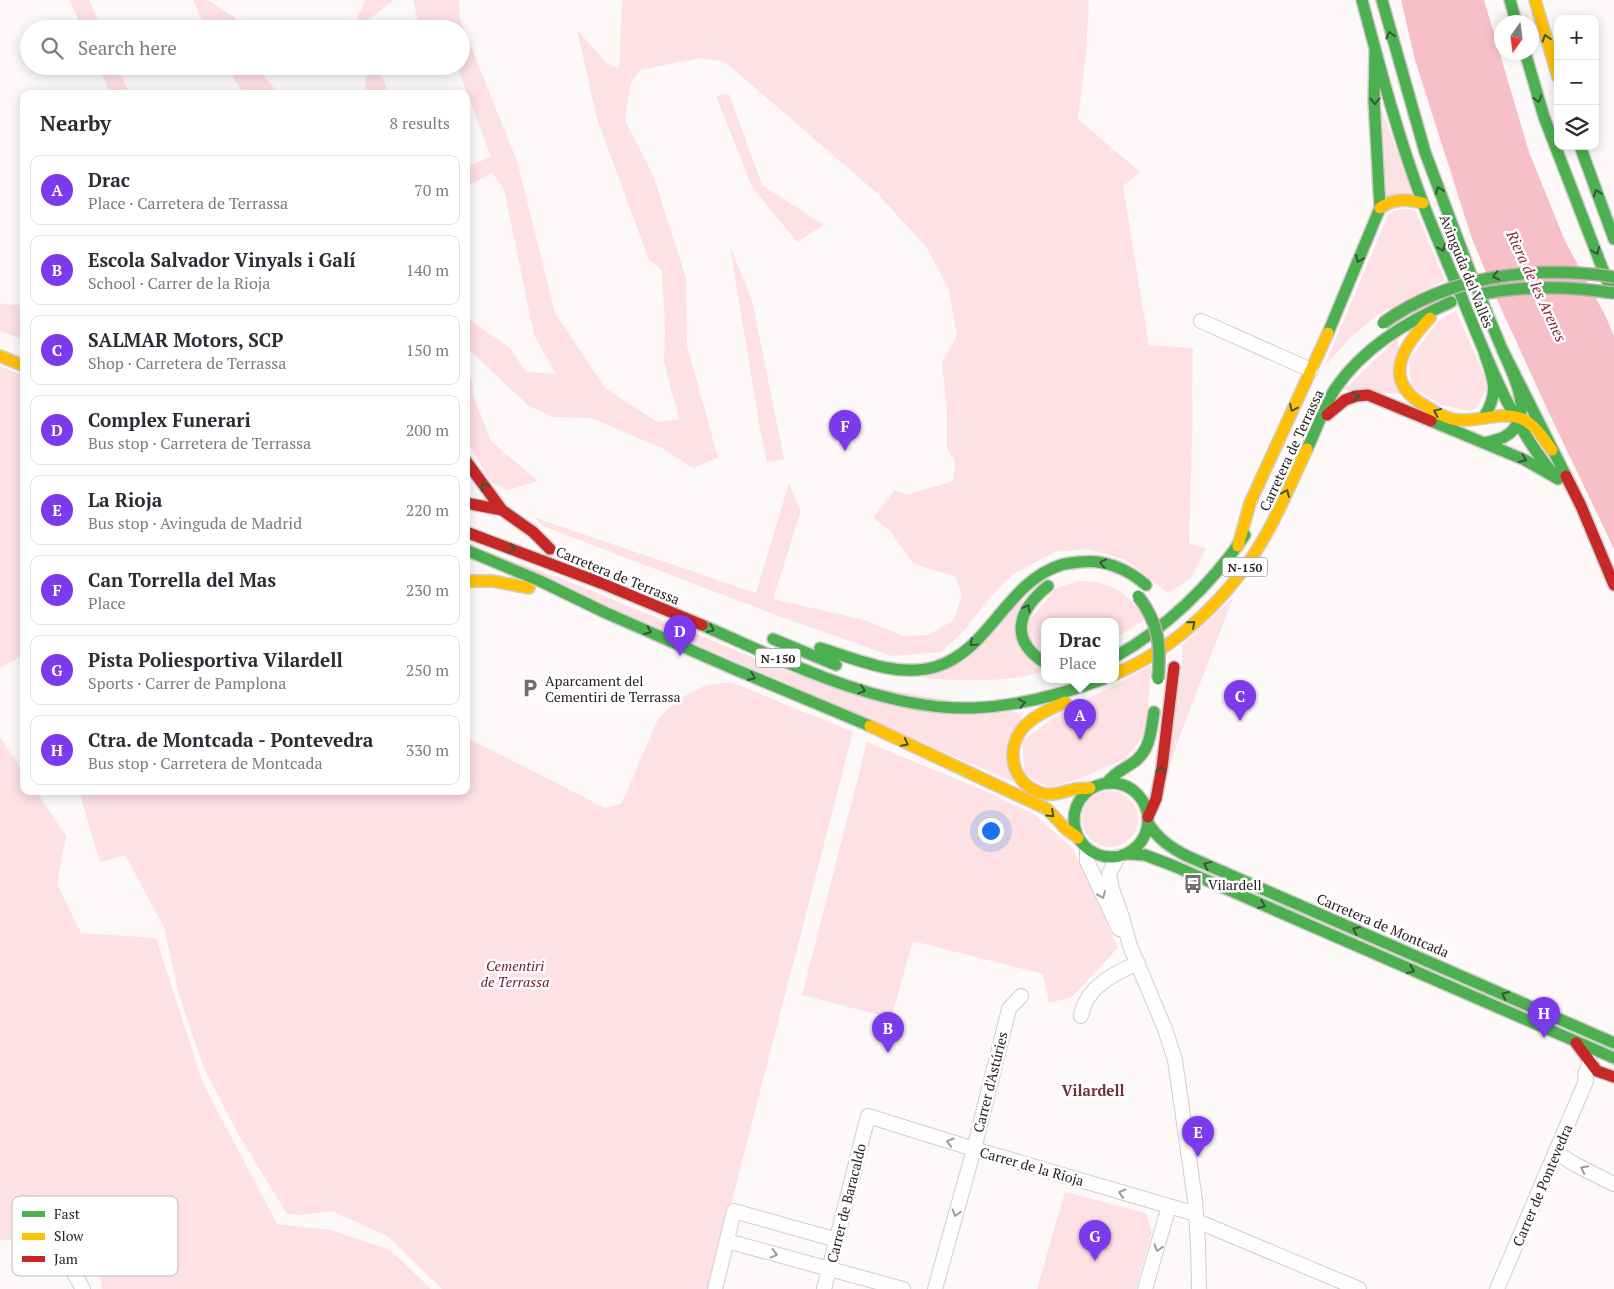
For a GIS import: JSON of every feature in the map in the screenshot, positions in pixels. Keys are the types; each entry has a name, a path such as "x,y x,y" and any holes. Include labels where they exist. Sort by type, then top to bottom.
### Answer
{"main road":[{"name":"Avinguda del Vallès","path":"1362,0 1391,107 1423,203 1485,355 1533,447 1558,479 1591,534"},
{"name":"Avinguda del Vallès","path":"1382,0 1425,152 1470,272 1502,349 1581,506 1591,534 1614,585"},
{"path":"1510,0 1514,15"},
{"path":"1535,0 1554,64"},
{"path":"1238,546 1250,503 1311,370 1380,208 1374,100 1375,52"},
{"path":"1526,60 1544,117 1614,295"},
{"path":"1581,150 1613,236"},
{"path":"1380,208 1388,202 1403,198 1423,203"},
{"path":"1373,330 1394,315 1434,295 1463,284 1498,275 1543,270 1570,271 1614,277"},
{"name":"Carretera de Terrassa","path":"1119,673 1150,656 1193,623 1207,611 1241,573 1274,520 1325,408 1343,380 1365,355 1394,331 1422,315 1451,302 1498,290 1566,287 1614,295"},
{"path":"1451,302 1429,319 1413,335 1404,350 1399,370 1401,383 1409,395 1423,406 1448,417 1466,420 1504,414 1518,419 1535,428 1552,450"},
{"path":"0,346 20,354"},
{"path":"1485,443 1506,437 1516,428 1522,401 1502,349"},
{"path":"1484,417 1492,404 1495,389 1485,355"},
{"path":"0,356 20,364"},
{"path":"1318,425 1340,403 1358,395 1368,395 1525,460 1558,479"},
{"path":"470,466 502,510"},
{"path":"470,504 502,510"},
{"name":"Carretera de Terrassa","path":"1119,654 1154,633 1190,603 1221,569 1238,546 1260,509"},
{"name":"Carretera de Terrassa","path":"502,510 554,551 522,538"},
{"name":"Carretera de Terrassa","path":"470,534 678,615 841,683 888,698 934,706 994,707 1015,705 1046,698 1093,683"},
{"path":"470,552 540,581 604,612 741,672 882,731 929,755 1028,799 1047,809 1087,849 1102,856 1123,855 1136,848 1142,841 1156,799 1162,767 1174,667 1172,636 1164,611"},
{"name":"N-150","path":"847,669 765,635 885,666 906,670 923,670 947,662 969,648 1026,585 1050,569 1079,562 1097,562 1117,566 1134,575 1149,589"},
{"path":"1041,660 1034,656 1025,645 1022,619 1028,605 1037,594 1058,580"},
{"path":"470,581 493,581 519,585 604,612"},
{"path":"1107,783 1112,775 1136,761 1146,750 1151,734 1157,689 1160,654 1158,635 1149,610 1138,596 1128,588"},
{"path":"1105,683 1028,723 1017,736 1012,749 1017,774 1026,786 1036,792 1056,794 1107,783 1120,784 1138,794 1144,803 1148,820"},
{"path":"1078,838 1073,816 1076,805 1090,788"},
{"name":"Carretera de Montcada","path":"1148,820 1159,839 1187,856 1614,1043"},
{"name":"Carretera de Montcada","path":"1123,855 1145,855 1174,866 1614,1058"},
{"path":"1575,1041 1582,1048 1593,1067 1614,1077"}],"street":[{"path":"1202,321 1311,370"},
{"path":"1087,849 1087,862 1116,924 1138,963 1165,1029 1175,1060 1191,1164 1196,1218 1199,1289"},
{"path":"1123,855 1110,874 1112,889 1130,946"},
{"path":"1081,1016 1083,1004 1096,989 1113,974 1138,963"},
{"name":"Carrer d'Astúries","path":"935,1289 974,1149 1009,1009 1021,996"},
{"path":"1593,1067 1614,1064"},
{"name":"Carrer de Pontevedra","path":"1497,1289 1586,1081 1585,1075 1593,1067"},
{"name":"Carrer de la Rioja","path":"868,1116 1169,1206 1359,1289"},
{"name":"Carrer de Baracaldo","path":"824,1289 868,1116"},
{"path":"1556,1152 1576,1165 1614,1184"},
{"path":"1145,1289 1169,1206"},
{"path":"715,1289 734,1211 836,1240"},
{"path":"727,1241 903,1289"},
{"path":"76,1276 83,1289"}],"green space":[{"path":"70,0 89,0 98,20 78,20"},
{"path":"193,0 208,0 235,20 202,20"},
{"path":"365,0 394,0 368,20 357,20"},
{"path":"413,0 459,0 460,20 418,20"},
{"path":"622,0 1089,0 1086,54 1078,119 1140,172 1123,186 1149,345 1193,348 1189,544 1206,548 1191,578 1168,593 1126,560 1087,549 1055,552 1013,574 991,596 964,631 941,652 892,656 773,614 545,527 533,517 756,593 789,483 801,511 773,599 864,620 903,636 928,635 954,620 962,595 955,576 914,564 891,532 873,518 895,490 907,495 953,481 955,462 947,448 947,411 942,363 957,335 949,290 927,248 877,193 725,62 700,58 640,70 631,83 625,120 653,175 686,278 687,345 718,458 695,467 696,470 662,448 591,418 553,417 529,406 470,351 470,320 510,348 526,372 556,374 534,335 504,189 492,173 470,185 470,165 491,157 470,101 470,90 466,90 460,75 470,75 470,44 517,161 555,313 605,388 657,422 679,419 664,362 665,329 662,270 649,260 597,119 577,30 606,62 619,69"},
{"path":"102,75 122,75 127,90 108,90"},
{"path":"231,75 263,75 276,90 241,90"},
{"path":"366,75 382,75 387,90 365,90"},
{"path":"729,94 762,185 824,225 797,242 752,187 716,96"},
{"path":"1382,110 1413,195 1386,198"},
{"path":"1415,210 1445,280 1376,316 1348,340 1324,367 1388,215 1393,211"},
{"path":"730,246 752,300 784,459 767,462"},
{"path":"0,304 20,305 20,338 0,331"},
{"path":"1456,311 1484,375 1487,387 1477,407 1470,411 1441,405 1411,386 1409,360 1439,320"},
{"path":"1398,337 1400,394 1344,390"},
{"path":"0,366 20,374 20,657 0,668"},
{"path":"470,377 472,379 473,395 491,441 538,481 508,490 491,482 470,446"},
{"path":"470,545 570,582 791,673 1022,713 1013,782"},
{"path":"1079,581 1101,583 1110,586 1125,595 1146,619 1119,636 1119,618 1041,618 1041,653 1038,651 1028,622 1056,588"},
{"path":"1233,598 1179,738 1163,788 1182,663 1182,645"},
{"path":"1022,600 1041,672 999,680 925,678"},
{"path":"1151,665 1145,734 1125,759 1081,778 1049,788 1025,774 1022,741 1067,708 1114,686"},
{"name":"Cementiri de Terrassa","path":"731,682 853,732 709,1289 442,1289 387,1236 332,1211 299,1215 287,1214 237,1132 203,1066 179,995 164,927 125,855 100,862 80,795 470,795 470,739 605,808 622,803 657,721 668,709 685,696 706,685"},
{"path":"0,737 20,767 20,795 39,795 66,836 57,884 81,933 156,938 202,1081 277,1224 331,1230 390,1250 431,1289 102,1289 100,1276 178,1276 178,1196 12,1196 12,1240 0,1240"},
{"path":"867,742 992,794 1034,814 1073,849 1118,948 1072,997 1049,1003 1043,974 913,941 891,1018 802,995"},
{"path":"1105,791 1115,791 1130,799 1136,808 1138,819 1136,830 1130,839 1115,847 1105,847 1094,842 1087,835 1082,824 1082,814 1087,803 1094,796"},
{"path":"1065,1192 1146,1213 1152,1232 1136,1289 1037,1289"}],"water":[{"name":"Riera de les Arenes","path":"1401,0 1484,0 1494,34 1494,60 1502,60 1529,152 1565,241 1605,315 1614,336 1614,549 1499,304 1471,236 1415,60"}],"traffic: fast":[{"path":"1362,0 1397,128 1433,228 1503,394 1526,436 1554,475"},
{"path":"1382,0 1425,152 1470,272 1502,349 1566,476"},
{"path":"1510,0 1514,15"},
{"path":"1328,333 1380,208 1374,100 1375,52"},
{"path":"1527,60 1544,117 1610,288"},
{"path":"1581,150 1614,239"},
{"path":"1383,323 1409,307 1436,294 1465,284 1494,278 1554,272 1614,277"},
{"path":"1481,294 1531,288 1581,289 1614,293"},
{"path":"1307,449 1331,396 1346,374 1372,349 1387,338 1418,318 1451,302"},
{"path":"1485,443 1504,437 1514,429 1520,419 1520,396 1502,349"},
{"path":"1484,417 1492,401 1494,386 1485,355"},
{"path":"1431,421 1525,460 1558,479"},
{"path":"1119,655 1153,632 1187,604 1218,571 1245,535"},
{"path":"470,552 540,581 604,612 734,669 870,726"},
{"path":"820,648 877,666 891,669 921,670 935,667 954,659 985,632 1026,586 1042,574 1061,565 1089,561 1107,564 1124,570 1146,585"},
{"path":"1041,660 1033,654 1026,644 1021,624 1030,605 1048,586"},
{"path":"1138,596 1150,616 1157,635 1159,645 1158,679"},
{"path":"702,625 766,654 834,681 869,693 939,707 973,708 1007,705 1056,695 1091,683"},
{"path":"773,639 836,665"},
{"path":"1107,783 1115,774 1137,759 1146,748 1154,712"},
{"path":"1104,783 1118,783 1132,789 1142,799 1148,813 1148,820 1146,834 1132,851 1118,857 1104,857 1090,851 1080,841 1074,827 1074,813 1080,799 1090,789 1104,783"},
{"path":"1148,823 1165,842 1187,856 1614,1043"},
{"path":"1128,854 1145,855 1174,866 1614,1058"}],"traffic: slow":[{"path":"1535,0 1554,64"},
{"path":"1380,208 1390,202 1401,200 1423,203"},
{"path":"1430,318 1412,339 1401,362 1400,374 1403,385 1411,395 1436,413 1454,419 1467,420 1497,416 1520,418 1534,427 1552,450"},
{"path":"1238,546 1250,503 1328,333"},
{"path":"0,356 20,364"},
{"path":"1119,672 1160,650 1181,635 1236,580 1270,527 1307,449"},
{"path":"470,581 493,581 529,588"},
{"path":"1065,702 1037,716 1023,728 1017,737 1014,747 1013,758 1015,767 1019,776 1026,784 1034,790 1045,794 1090,788"},
{"path":"870,726 1047,809 1066,829 1078,838"}],"traffic: jam":[{"path":"1327,415 1345,400 1356,396 1368,395 1431,421"},
{"path":"470,466 502,510 533,532 550,549"},
{"path":"1566,476 1581,506 1614,585"},
{"path":"470,504 502,510"},
{"path":"470,534 601,583 702,625"},
{"path":"1148,817 1156,799 1162,767 1174,667"},
{"path":"1576,1043 1597,1071 1614,1077"}],"place":[{"name":"Can Torrella del Mas","path":"845,451"},
{"name":"Complex Funerari","path":"680,656"},
{"name":"Aparcament del Cementiri de Terrassa","path":"530,688"},
{"name":"SALMAR Motors, SCP","path":"1240,721"},
{"name":"Drac","path":"1080,740"},
{"name":"Vilardell","path":"1193,884"},
{"name":"Ctra. de Montcada - Pontevedra","path":"1544,1038"},
{"name":"Escola Salvador Vinyals i Galí","path":"888,1053"},
{"name":"La Rioja","path":"1198,1157"},
{"name":"Pista Poliesportiva Vilardell","path":"1095,1261"}],"district":[{"name":"Vilardell","path":"1093,1090"}]}
